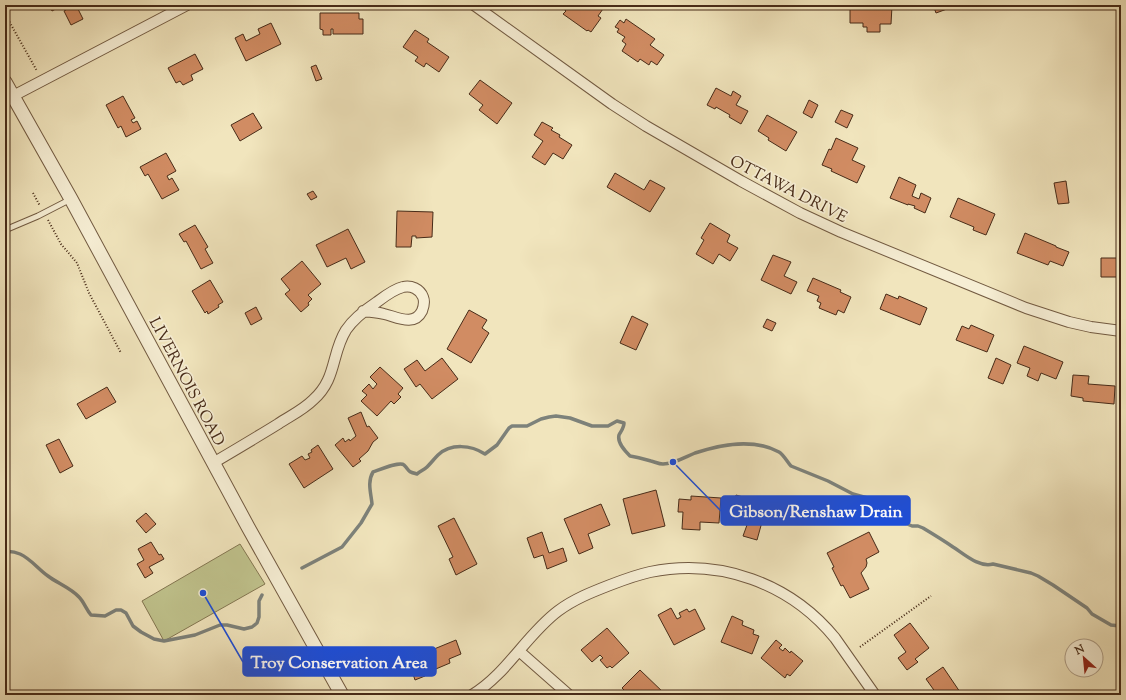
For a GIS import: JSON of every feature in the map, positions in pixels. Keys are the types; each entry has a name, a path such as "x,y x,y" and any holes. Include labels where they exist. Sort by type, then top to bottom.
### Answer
{"street":[{"path":"13,96 188,5"},
{"name":"OTTAWA DRIVE","path":"474,5 612,104 646,126 800,213 841,232 1026,308 1091,327 1121,331"},
{"name":"LIVERNOIS ROAD","path":"5,82 71,199 342,695"},
{"path":"214,463 284,420 313,401 319,395 330,378 341,339 355,319 363,311 391,292 404,286 416,288 424,298 423,309 420,314 416,318 409,321 379,313 363,311"},
{"path":"472,695 492,681 542,624 572,602 622,580 650,572 680,568 712,569 747,577 782,593 800,604 832,633 871,693"},
{"path":"519,651 569,695"}],"lane":[{"path":"5,230 71,199"}],"path":[{"path":"5,14 38,74"},
{"path":"33,193 61,244 77,263 89,294 121,353"},
{"path":"860,647 931,596"}],"green space":[{"path":"240,544 265,584 164,641 142,601"}],"building":[{"path":"49,5 63,5 52,11"},
{"path":"64,5 71,5 72,7 76,5 83,19 71,25 64,11 66,10"},
{"path":"559,5 605,6 598,16 601,18 591,32 588,30 587,31 563,14 566,11"},
{"path":"864,5 892,6 891,24 880,24 880,32 867,32 867,27 863,27 863,23 850,23 850,8 864,9"},
{"path":"933,5 958,5 936,13"},
{"path":"320,13 359,13 359,19 363,19 363,34 333,34 333,29 331,29 331,35 323,35 323,30 320,29"},
{"path":"626,19 655,39 650,45 664,55 657,65 651,61 649,65 640,59 638,62 622,51 626,44 622,41 625,37 617,32 619,29 615,27 620,20 624,23"},
{"path":"271,23 281,44 246,61 235,38 243,34 246,41 260,34 258,29"},
{"path":"415,30 429,39 427,42 449,57 439,72 426,63 424,67 415,61 418,57 403,47"},
{"path":"195,54 203,69 191,75 193,80 183,85 180,81 176,83 168,68"},
{"path":"316,65 322,79 316,81 311,67"},
{"path":"480,80 512,103 497,124 479,110 483,105 469,94"},
{"path":"716,88 731,96 733,91 741,96 736,105 748,111 741,124 729,117 730,115 716,107 715,109 707,105"},
{"path":"123,96 135,118 131,120 133,123 137,121 141,129 126,137 121,126 118,128 106,105"},
{"path":"809,100 818,105 812,118 803,113"},
{"path":"841,110 853,115 847,128 835,122"},
{"path":"253,113 262,128 240,141 231,125"},
{"path":"767,115 797,132 786,151 768,140 769,138 758,131"},
{"path":"542,122 553,128 551,130 572,145 563,159 553,153 545,165 532,157 543,141 534,135"},
{"path":"836,138 858,148 852,160 865,166 857,183 831,171 832,169 822,165"},
{"path":"166,153 176,171 167,176 169,180 172,178 179,190 162,199 148,174 145,176 140,167"},
{"path":"615,173 644,190 650,180 665,188 650,212 607,187"},
{"path":"899,177 916,185 912,196 919,199 921,193 931,198 925,213 914,208 915,206 890,198"},
{"path":"1066,181 1069,203 1058,204 1054,183"},
{"path":"313,191 317,197 311,200 307,194"},
{"path":"958,198 995,214 986,235 973,230 974,227 950,217"},
{"path":"397,211 433,212 432,237 416,238 416,236 412,236 411,247 396,247"},
{"path":"710,223 730,235 727,242 738,248 730,261 719,254 713,264 696,254 704,240 701,238"},
{"path":"195,225 208,247 205,249 213,263 201,269 186,241 184,242 179,234"},
{"path":"348,229 365,262 351,269 346,258 327,267 316,245"},
{"path":"1025,233 1069,252 1063,266 1050,261 1048,265 1017,253"},
{"path":"773,255 791,262 784,276 797,282 791,294 761,280"},
{"path":"1101,258 1121,258 1121,277 1101,277"},
{"path":"302,261 321,284 308,295 312,299 308,303 309,305 301,312 285,294 290,290 281,279"},
{"path":"813,278 841,290 840,292 851,297 844,313 838,310 836,315 819,308 821,303 817,301 819,296 807,291"},
{"path":"210,280 223,302 218,305 219,307 208,314 207,311 205,313 192,291"},
{"path":"886,294 898,299 899,296 927,308 920,325 880,309"},
{"path":"256,307 262,319 251,325 245,313"},
{"path":"469,310 487,320 482,328 489,333 471,363 447,349"},
{"path":"632,316 648,324 636,350 620,343"},
{"path":"767,319 776,323 772,331 763,327"},
{"path":"971,325 994,335 987,352 956,340 962,326 969,329"},
{"path":"1024,346 1063,362 1056,379 1041,373 1038,381 1027,376 1030,368 1017,363"},
{"path":"442,358 458,379 432,399 420,384 416,387 404,369 417,360 425,371"},
{"path":"996,358 1011,365 1003,384 988,378"},
{"path":"380,367 403,388 398,394 401,397 394,404 391,401 377,416 361,401 367,395 362,391 369,384 373,389 377,384 370,377"},
{"path":"1073,375 1089,376 1088,384 1115,386 1114,404 1083,401 1083,398 1071,396"},
{"path":"107,387 116,402 86,419 77,404"},
{"path":"361,412 367,427 369,426 378,438 373,442 368,451 359,459 361,461 353,467 335,445 343,438 345,442 349,439 350,441 356,436 348,418"},
{"path":"59,439 73,466 60,473 46,445"},
{"path":"318,445 333,469 304,488 289,464 302,456 305,460 310,458 308,454"},
{"path":"656,490 665,526 632,534 623,499"},
{"path":"736,495 767,504 757,540 743,536 747,525 735,522 737,518 730,516"},
{"path":"691,496 721,498 719,523 700,522 700,530 682,529 683,512 678,512 679,499 691,500"},
{"path":"601,504 610,525 588,534 593,548 579,554 564,519"},
{"path":"146,513 156,524 146,533 136,521"},
{"path":"454,518 477,564 456,575 449,559 453,557 438,526"},
{"path":"542,532 549,553 563,548 567,561 547,569 543,555 534,558 527,538"},
{"path":"869,532 879,552 866,559 866,567 861,573 869,589 850,598 843,585 841,586 832,568 834,567 827,553"},
{"path":"151,542 159,555 161,554 164,559 149,567 153,573 145,578 137,564 144,560 138,549"},
{"path":"671,608 677,619 681,617 679,613 687,609 689,612 695,609 705,629 674,645 658,615"},
{"path":"732,616 743,621 742,625 754,630 753,634 759,636 752,654 721,642"},
{"path":"910,623 929,648 915,659 918,662 907,670 898,658 906,652 894,635"},
{"path":"607,628 629,653 612,668 610,666 607,668 600,660 603,658 600,655 592,662 581,650"},
{"path":"456,640 461,654 449,659 450,663 424,674 425,676 415,680 413,674 411,675 405,661"},
{"path":"776,640 782,645 779,648 783,651 785,648 790,653 791,651 803,661 790,676 787,674 785,678 761,658"},
{"path":"943,667 960,692 955,695 933,695 936,693 926,679"},
{"path":"640,670 665,694 664,695 629,695 622,688"}],"waterway":[{"path":"302,568 342,547 361,523 372,504 370,480 373,472 402,464 410,471 417,474 426,468 443,451 455,447 467,447 485,454 497,445 512,426 527,426 541,419 556,416 570,418 592,426 608,426 617,421 624,423 619,435 619,441 626,452 630,456 662,464 671,463 695,453 727,445 748,444 769,448 781,453 791,466 828,481 853,494 871,499 887,508 898,520 912,526 923,528 977,562 988,565 993,564 1038,576 1087,608 1092,614 1111,625 1120,626 1121,628"},
{"path":"5,552 14,552 24,556 48,576 72,591 81,599 91,615 105,616 116,610 121,610 126,613 133,626 141,632 154,639 164,641 195,635 220,625 244,629 252,627 257,623 259,617 259,601 262,595"}],"place":[{"name":"Gibson/Renshaw Drain","path":"673,462"},
{"name":"Troy Conservation Area","path":"203,593"}]}
